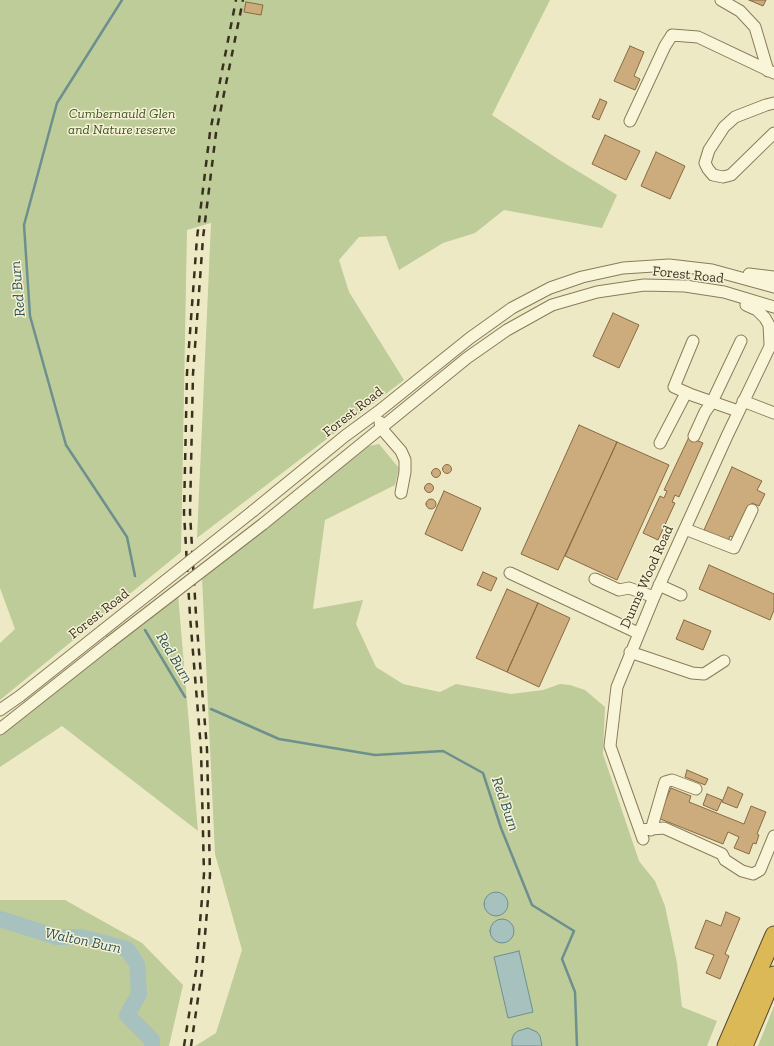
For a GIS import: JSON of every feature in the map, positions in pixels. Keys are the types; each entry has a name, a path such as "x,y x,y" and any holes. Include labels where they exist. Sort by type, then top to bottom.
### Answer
{"highway":[{"path":"726,1046 774,935"},
{"path":"744,1046 774,975"}],"street":[{"path":"721,0 740,11 755,27 771,72"},
{"path":"630,121 665,46 672,35 698,37 771,72"},
{"path":"771,72 774,57"},
{"path":"774,103 766,104 736,117 724,127 709,150 705,164 714,175 723,177 731,174 774,133"},
{"name":"Forest Road","path":"0,710 102,631 345,436 379,411 470,338 512,308 550,288 582,277 623,268 669,265 712,270 774,287"},
{"path":"712,270 774,277"},
{"path":"757,282 774,293"},
{"name":"Forest Road","path":"0,729 263,524 467,358 507,330 552,305 597,292 644,285 685,286 724,292 774,307"},
{"path":"713,291 757,310 765,318 769,325 772,341"},
{"path":"693,341 674,386 686,393 712,402 774,413"},
{"path":"694,436 705,412 712,402 740,341"},
{"name":"Dunns Wood Road","path":"645,833 610,746 617,687 630,652 659,585 772,341"},
{"path":"660,443 686,393"},
{"path":"379,411 380,428 401,452 405,460 405,472 401,493"},
{"path":"685,529 734,548 752,510"},
{"path":"510,573 638,633"},
{"path":"595,579 619,590 628,588 654,597"},
{"path":"659,585 681,595"},
{"path":"630,652 692,673 704,674 724,661"},
{"path":"645,833 665,782 672,780 696,789"},
{"path":"645,833 664,828 722,854 725,860 742,871 753,874 760,870 774,836"}],"green space":[{"name":"Cumbernauld Glen and Nature reserve","path":"0,0 550,0 492,115 561,161 617,195 602,228 504,210 475,233 443,243 399,270 386,236 359,237 339,260 349,292 404,380 197,538 211,223 187,230 181,552 0,700 0,643 15,629 0,588"},
{"path":"379,444 399,468 395,485 325,520 313,609 363,600 356,624 376,667 403,684 440,692 456,684 511,694 543,690 560,684 570,685 585,690 605,707 603,754 639,861 655,881 665,906 677,963 682,1007 717,1021 707,1046 195,1046 216,1033 242,950 215,854 202,578 369,446"},
{"path":"178,594 198,831 62,726 0,767 0,731"},
{"path":"0,900 65,900 142,943 183,985 169,1046 0,1046"},
{"path":"774,1006 774,1046 758,1046"}],"water":[{"path":"496,892 505,895 508,904 505,913 496,916 487,913 484,904 487,895"},
{"path":"502,919 511,922 514,931 511,940 502,943 493,940 490,931 493,922"},
{"path":"519,951 533,1012 508,1018 494,957"},
{"path":"528,1028 537,1032 540,1036 542,1046 512,1046 514,1034"}],"building":[{"path":"749,0 766,0 763,6"},
{"path":"246,2 263,5 261,15 244,12"},
{"path":"630,46 644,52 634,76 640,79 635,90 614,81"},
{"path":"600,99 607,102 599,120 592,117"},
{"path":"605,135 640,151 626,180 592,164"},
{"path":"656,152 685,166 670,199 641,186"},
{"path":"613,313 639,325 619,368 593,356"},
{"path":"579,425 617,442 558,570 521,554"},
{"path":"689,437 703,443 679,497 675,495 672,502 675,503 658,540 643,533 660,496 664,498 667,491 664,490"},
{"path":"617,442 669,465 617,580 565,556"},
{"path":"445,465 449,465 451,469 449,473 445,473 443,471 443,467"},
{"path":"732,467 762,481 757,490 765,494 759,506 752,503 735,538 730,536 728,541 704,530"},
{"path":"434,469 438,469 440,473 438,477 434,477 432,475 432,471"},
{"path":"427,484 431,484 433,488 431,492 427,492 425,490 425,486"},
{"path":"444,491 481,508 462,551 425,534"},
{"path":"429,499 433,499 435,500 435,508 429,509 426,506 426,502"},
{"path":"709,565 774,594 774,610 770,620 699,589"},
{"path":"483,572 497,578 491,591 477,585"},
{"path":"507,589 538,603 507,672 476,658"},
{"path":"538,603 570,618 539,687 507,672"},
{"path":"684,620 711,631 703,650 676,639"},
{"path":"687,770 708,779 705,785 685,777"},
{"path":"728,787 743,794 737,808 722,802"},
{"path":"671,788 691,796 689,802 744,824 751,806 766,812 757,834 759,835 756,844 753,843 749,854 734,848 739,837 728,832 723,844 658,818"},
{"path":"707,794 722,800 717,811 703,805"},
{"path":"726,912 740,918 725,954 729,956 720,979 706,973 714,955 695,948 706,920 721,926"}],"waterway":[{"name":"Red Burn","path":"122,0 57,103 24,225 30,316 66,445 127,537 135,576"},
{"name":"Red Burn","path":"145,630 185,697"},
{"name":"Red Burn","path":"211,709 279,739 375,755 443,751 483,773 501,828 532,905 574,931 562,959 575,992 577,1046"},
{"name":"Walton Burn","path":"0,919 57,937 81,937 127,949 137,964 139,994 127,1015 152,1040 152,1046"}],"railway":[{"path":"184,1046 196,971 204,874 201,749 190,616 184,513 187,373 197,238 210,132 236,0"},
{"path":"191,1046 202,971 210,875 207,749 196,615 190,513 193,374 203,238 216,133 243,0"}]}
